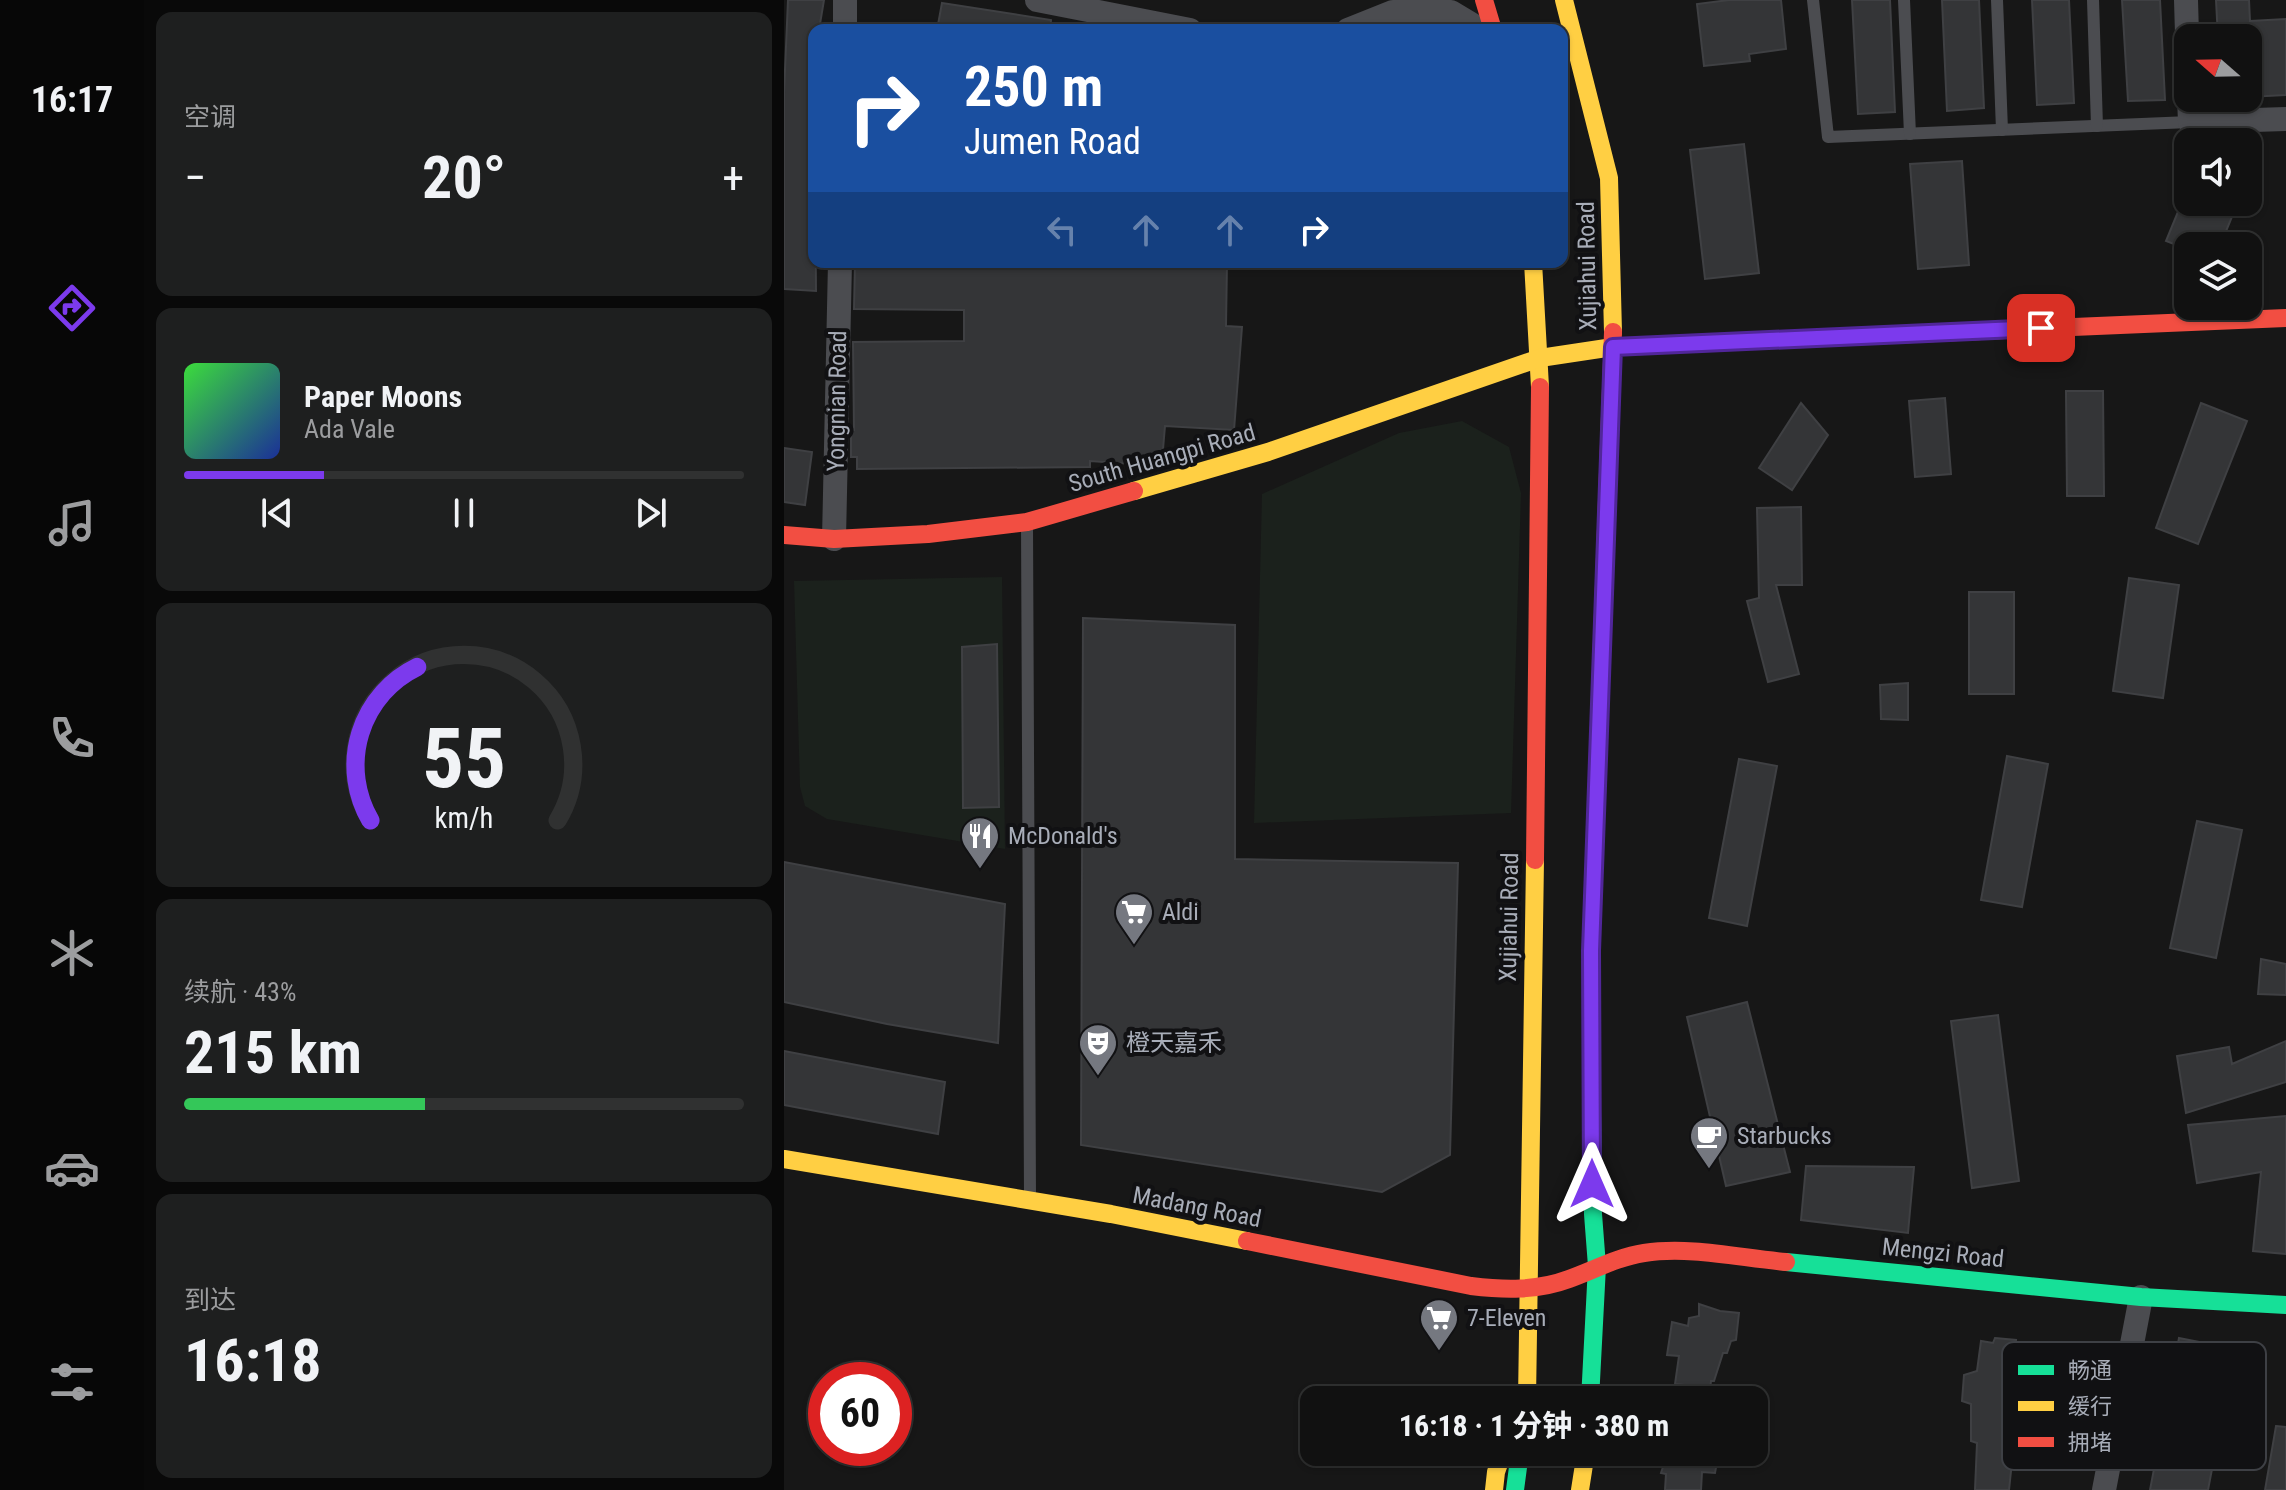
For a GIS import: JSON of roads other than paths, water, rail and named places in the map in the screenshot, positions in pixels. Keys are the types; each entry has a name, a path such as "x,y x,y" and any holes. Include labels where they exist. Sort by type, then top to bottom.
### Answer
{"street":[{"path":"845,0 845,24"},
{"path":"1037,0 1159,24"},
{"path":"1484,0 1491,24"},
{"name":"Xujiahui Road","path":"1564,0 1566,24"},
{"path":"2186,0 2187,24"},
{"path":"1363,24 1393,12 1432,6 1451,12 1471,24"},
{"name":"Xujiahui Road","path":"1568,34 1609,178 1613,347 1591,951 1593,1214 1597,1266 1591,1386"},
{"path":"2211,112 2286,119"},
{"name":"Yongnian Road","path":"834,539 840,268"},
{"name":"Xujiahui Road","path":"1528,1386 1540,358 1533,268"},
{"name":"South Huangpi Road","path":"784,535 834,539 928,534 1027,522 1268,452 1540,358 1613,347 2286,318"},
{"name":"Madang Road","path":"784,1159 1111,1214 1501,1290 1568,1280 1597,1266"},
{"name":"Mengzi Road","path":"1597,1266 1642,1253 1683,1252 2141,1297 2286,1305"},
{"path":"2132,1342 2141,1297"},
{"path":"1494,1490 1498,1466"},
{"path":"1515,1490 1518,1466"},
{"path":"1580,1490 1585,1466"},
{"path":"1588,1466 1588,1490"},
{"path":"1591,1466 1597,1490"},
{"path":"2104,1490 2108,1470"}],"lane":[{"path":"1813,0 1828,137 2097,126 2178,112"},
{"path":"1904,0 1910,134"},
{"path":"1997,0 2002,130"},
{"path":"2093,0 2097,126"},
{"path":"1027,522 1030,1200"}],"place":[{"name":"McDonald's","path":"980,870"},
{"name":"Aldi","path":"1134,946"},
{"name":"橙天嘉禾","path":"1098,1077"},
{"name":"Starbucks","path":"1709,1170"},
{"name":"7-Eleven","path":"1439,1352"}]}
